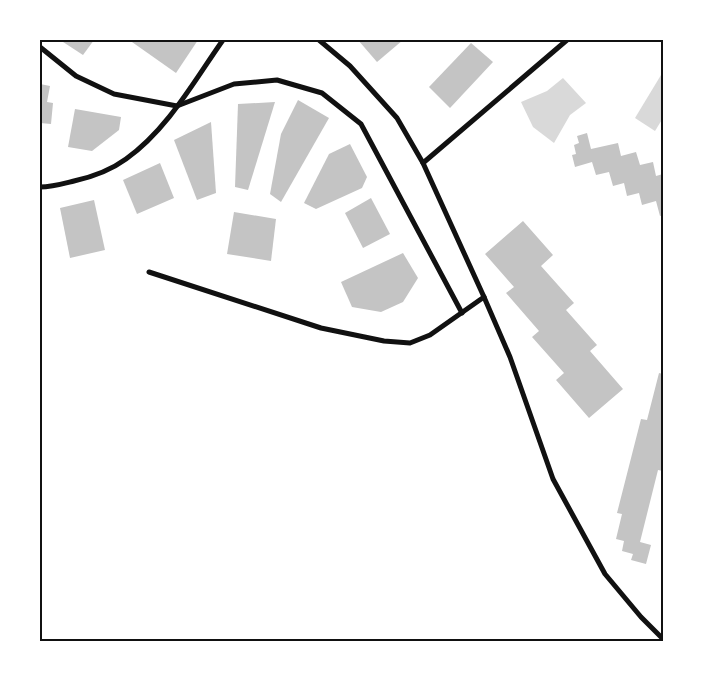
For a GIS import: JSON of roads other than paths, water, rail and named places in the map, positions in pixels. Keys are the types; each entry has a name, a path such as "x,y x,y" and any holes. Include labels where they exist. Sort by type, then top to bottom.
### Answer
{"street":[{"path":"40,187 52,187 95,176 126,159 157,131 177,106 223,40"},
{"path":"318,40 350,66 397,118 422,163 484,297 510,358 553,480 605,574 641,617 663,639"},
{"path":"422,163 567,40"},
{"path":"40,47 76,76 114,94 177,106 234,84 277,80 322,93 361,124 462,313"},
{"path":"149,272 322,328 384,342 410,343 430,335 484,297"}]}
